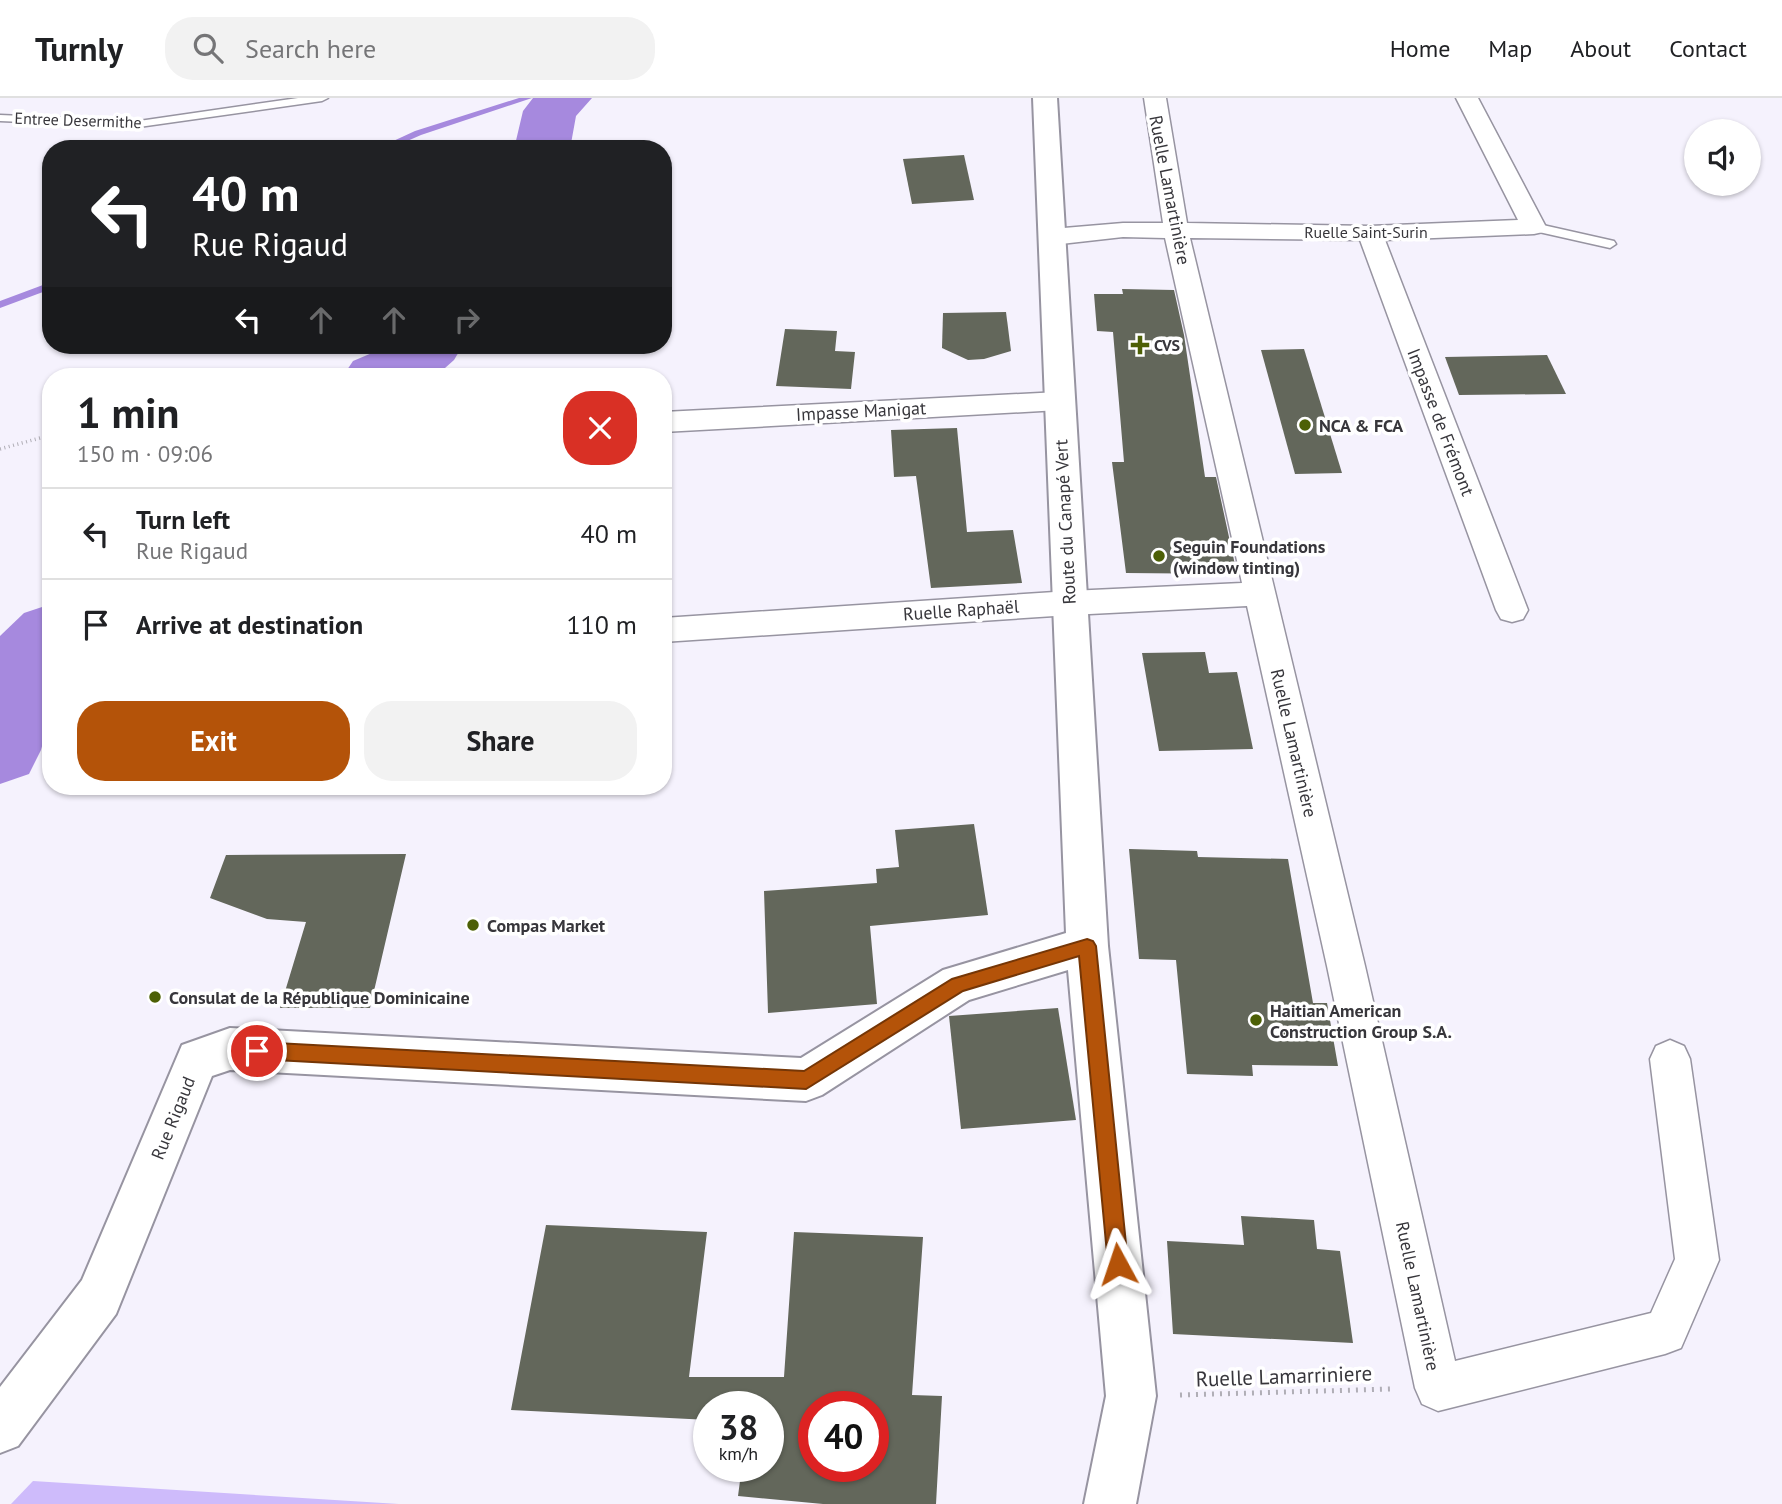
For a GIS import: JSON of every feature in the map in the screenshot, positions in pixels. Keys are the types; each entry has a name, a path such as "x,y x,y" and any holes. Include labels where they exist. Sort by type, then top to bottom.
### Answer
{"street":[{"name":"Route du Canapé Vert","path":"1045,98 1087,946 1131,1396 1110,1504"},
{"name":"Ruelle Lamartinière","path":"1155,98 1176,230 1346,966 1438,1388"},
{"path":"1467,98 1534,227"},
{"name":"Ruelle Saint-Surin","path":"1052,237 1122,230 1370,233 1534,227"},
{"name":"Impasse de Frémont","path":"1370,233 1512,610"},
{"name":"Impasse Manigat","path":"672,422 1059,401"},
{"name":"Ruelle Raphaël","path":"672,629 1070,603 1259,594"},
{"name":"Rue Rigaud","path":"0,1428 99,1297 197,1060 230,1049 806,1080 958,984 1087,946"},
{"path":"1438,1388 1665,1332 1697,1260 1670,1059"}],"lane":[{"name":"Entree Desermithe","path":"0,118 139,124 322,98"},
{"path":"1534,227 1610,244"}],"path":[{"path":"0,449 42,437"},
{"name":"Ruelle Lamarriniere","path":"1131,1396 1438,1388"}],"shaded area":[{"path":"33,1481 399,1504 11,1504"}],"building":[{"path":"964,155 974,200 912,204 903,159"},
{"path":"1122,289 1174,290 1184,335 1205,477 1216,477 1237,574 1126,573 1112,462 1124,462 1113,332 1097,331 1094,294 1123,294"},
{"path":"1006,312 1011,351 984,359 968,360 942,348 943,313"},
{"path":"785,329 837,331 835,351 855,352 851,389 776,386"},
{"name":"NCA & FCA","path":"1304,349 1342,473 1295,474 1261,350"},
{"path":"1547,355 1566,394 1459,395 1445,357"},
{"path":"957,428 967,532 1013,530 1022,583 931,588 916,476 894,477 891,430"},
{"path":"1205,652 1209,673 1237,672 1253,749 1159,751 1142,653"},
{"path":"974,824 988,915 870,926 877,1004 768,1013 764,891 877,883 876,869 899,867 895,830"},
{"path":"1129,849 1197,851 1198,857 1288,859 1313,1003 1327,1003 1338,1066 1252,1065 1253,1076 1187,1074 1176,960 1139,959"},
{"path":"406,854 370,1008 280,1008 306,922 267,919 210,898 226,855"},
{"path":"1058,1008 1076,1120 961,1129 949,1016"},
{"path":"1241,1216 1314,1220 1317,1249 1340,1251 1353,1343 1173,1334 1167,1241 1244,1245"},
{"path":"546,1225 707,1232 689,1377 784,1377 794,1232 923,1237 912,1395 942,1396 936,1504 823,1504 738,1496 740,1482 784,1482 784,1391 693,1391 693,1419 511,1410"}],"waterway":[{"path":"401,140 528,98"},
{"path":"544,140 550,111 565,98"},
{"path":"0,305 42,289"},
{"path":"396,368 413,361 421,354"},
{"path":"0,750 27,658 42,643"}],"place":[{"name":"CVS","path":"1140,345"},
{"name":"NCA & FCA","path":"1305,425"},
{"name":"Seguin Foundations (window tinting)","path":"1159,556"},
{"name":"Compas Market","path":"473,925"},
{"name":"Consulat de la République Dominicaine","path":"155,997"},
{"name":"Haitian American Construction Group S.A.","path":"1256,1020"}],"route":[{"path":"257,1051 806,1080 958,984 1087,946 1118,1264"}]}
